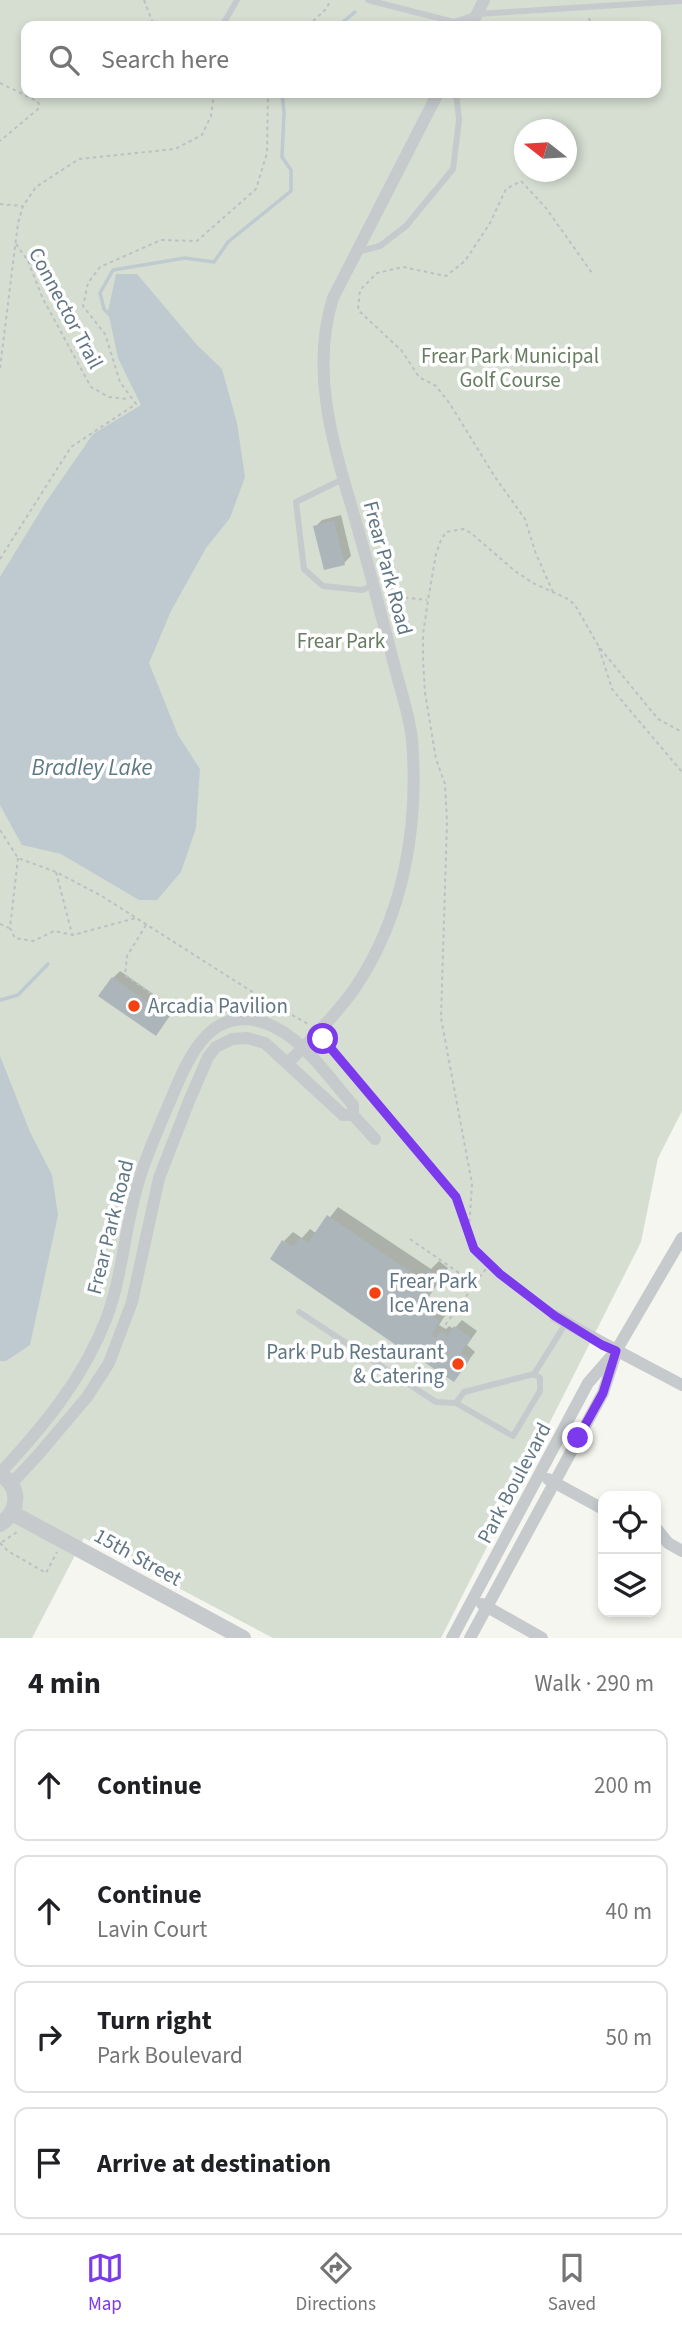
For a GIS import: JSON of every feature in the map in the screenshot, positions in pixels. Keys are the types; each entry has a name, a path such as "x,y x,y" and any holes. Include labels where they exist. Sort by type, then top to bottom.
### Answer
{"street":[{"path":"474,20 484,0"},
{"name":"Frear Park Road","path":"288,1063 342,1004 367,968 395,907 408,855 414,807 412,737 375,584 335,449 324,390 325,324 333,298 435,98"},
{"name":"Frear Park Road","path":"4,1477 87,1362 100,1335 116,1290 139,1179 192,1052 215,1028 236,1020 265,1023 293,1038 354,1105 353,1115"},
{"name":"Frear Park Road","path":"4,1477 38,1455 86,1397 109,1363 132,1302 159,1178 208,1057 216,1047 226,1041 247,1038 265,1043 343,1115 353,1115 375,1139"},
{"name":"Park Boulevard","path":"452,1638 588,1384 616,1351 682,1238"},
{"path":"561,1319 602,1345 682,1385"},
{"name":"Park Boulevard","path":"470,1638 603,1393 616,1351"},
{"path":"540,1475 598,1506"},
{"path":"4,1477 16,1498 6,1518"},
{"name":"15th Street","path":"6,1518 243,1638"},
{"path":"661,1535 668,1544 682,1551"},
{"path":"472,1599 542,1638"}],"lane":[{"path":"225,21 237,0"},
{"path":"368,0 450,21"},
{"path":"474,20 682,1"},
{"path":"355,253 380,246 406,226 453,169 459,120 457,98"},
{"path":"343,479 296,502 304,569 323,586 362,590 375,584"},
{"path":"299,1312 436,1402 456,1403 513,1436 540,1391 540,1378 534,1374 464,1392 456,1403"},
{"path":"534,1374 561,1319"}],"path":[{"path":"144,0 151,21"},
{"path":"313,21 327,8 330,0"},
{"path":"0,83 21,93"},
{"path":"0,141 38,109 39,104 31,98"},
{"path":"0,368 15,244 23,206 36,187 79,159 176,149 202,135 211,116 213,98"},
{"path":"0,559 71,447 136,404 120,382 105,334 83,306 88,283 100,267 161,240 197,241 256,189 267,153 268,98"},
{"path":"554,593 536,554 525,519 436,386 419,377 402,351 358,310 360,290 377,273 403,267 446,276 465,261 490,223 506,189 521,181 546,208 592,273"},
{"path":"0,204 23,206"},
{"name":"Connector Trail","path":"15,244 28,261 43,299 92,387 108,397 130,399"},
{"path":"469,1229 472,1184 441,1018 447,822 445,784 436,759 425,693 423,635 440,540 446,532 463,529 471,533 515,571 568,599 599,647 658,719 682,732"},
{"path":"384,595 428,600"},
{"path":"599,647 612,689 682,772"},
{"path":"0,830 18,858 56,872 100,895 309,1025"},
{"path":"18,858 10,928 15,938 33,941 54,931 73,935 137,918"},
{"path":"56,872 73,935"},
{"path":"0,924 10,928"},
{"path":"146,924 127,956 125,975 176,1011 262,998"},
{"path":"323,1039 456,1197 474,1249 561,1319"},
{"path":"410,1239 475,1284"},
{"path":"443,1328 490,1264"},
{"path":"18,1530 1,1543 8,1552 46,1573 57,1551"}],"green space":[{"name":"Frear Park","path":"0,0 682,0 682,1111 658,1158 641,1242 441,1638 273,1638 84,1538 32,1638 0,1638"}],"water":[{"name":"Bradley Lake","path":"116,274 137,274 197,345 222,369 237,423 245,477 230,518 206,548 171,611 149,663 178,735 200,769 196,828 181,872 157,900 139,900 61,854 22,845 0,805 0,577 46,502 93,434 141,405 118,358 108,311"},
{"path":"0,1056 30,1132 52,1175 58,1215 30,1345 6,1361 0,1361"}],"building":[{"path":"334,521 345,565 324,570 313,526"},
{"name":"Arcadia Pavilion","path":"112,977 169,1017 156,1036 98,996"},
{"name":"Frear Park Ice Arena","path":"327,1215 421,1279 428,1270 440,1278 420,1308 440,1321 431,1335 436,1338 441,1331 447,1336 454,1326 471,1338 461,1353 470,1359 454,1382 421,1360 426,1353 420,1350 415,1358 270,1259 282,1240 293,1247 300,1237 308,1243"}],"waterway":[{"path":"344,21 355,12"},
{"path":"111,316 104,309 100,293 113,270 185,258 214,262 228,242 291,191 291,170 282,157 282,98"},
{"path":"0,1000 18,995 48,964"}],"place":[{"name":"Arcadia Pavilion","path":"134,1006"},
{"name":"Frear Park Ice Arena","path":"375,1293"},
{"name":"Park Pub Restaurant & Catering","path":"458,1364"}],"route":[{"path":"323,1039 456,1197 474,1249 500,1274 555,1316 616,1351 603,1393 578,1438"}],"park label":[{"name":"Frear Park Municipal Golf Course","path":"510,368"}]}
